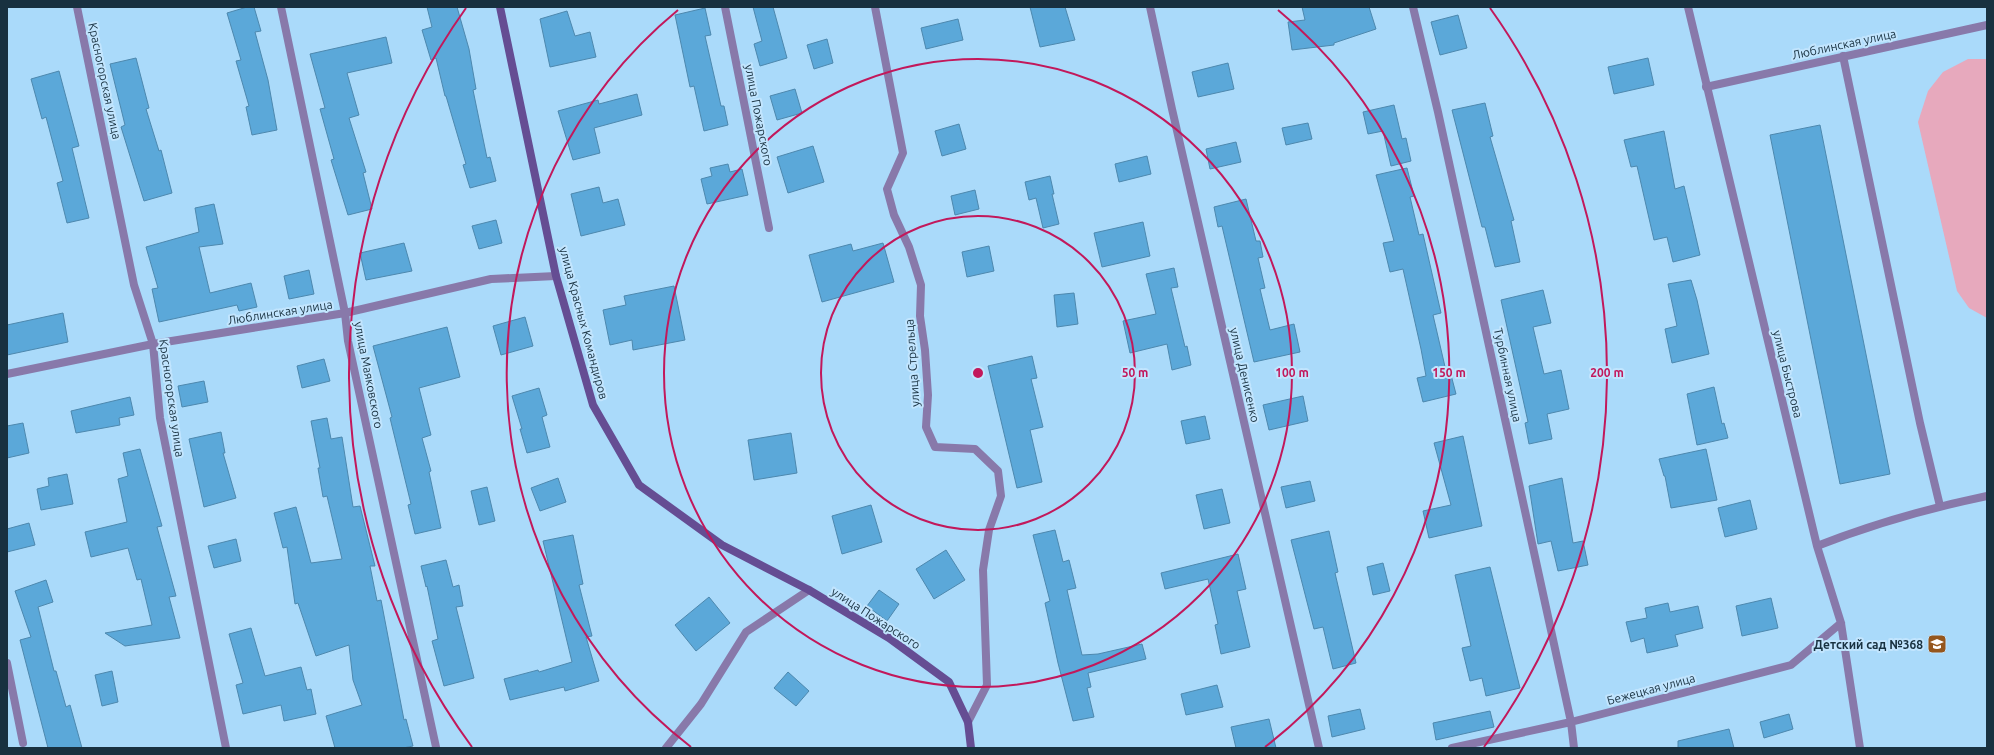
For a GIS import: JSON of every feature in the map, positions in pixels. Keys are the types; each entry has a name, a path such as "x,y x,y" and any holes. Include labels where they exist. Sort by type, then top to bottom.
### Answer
{"street":[{"name":"Красногорская улица","path":"77,7 134,285 153,344 160,418 226,748"},
{"name":"улица Маяковского","path":"281,7 345,313 348,341 436,747"},
{"name":"улица Красных Командиров","path":"500,7 556,276 593,405 639,485 722,544 809,590"},
{"name":"улица Пожарского","path":"725,7 769,228"},
{"name":"улица Стрельца","path":"875,7 903,153 887,189 894,215 909,247 921,285 920,316 928,395 926,427 935,447 975,449 998,471 1001,496 989,530 983,570 987,685 968,722"},
{"name":"улица Денисенко","path":"1150,7 1172,109 1319,748"},
{"name":"Турбинная улица","path":"1413,7 1438,112 1571,722 1574,748"},
{"name":"улица Быстрова","path":"1688,7 1817,546 1842,623 1860,748"},
{"name":"Люблинская улица","path":"1706,87 1987,25"},
{"path":"1843,56 1920,423 1940,506"},
{"name":"Люблинская улица","path":"7,374 153,344 345,313 491,279 556,276"},
{"path":"1817,546 1860,529 1940,506 1987,496"},
{"name":"улица Пожарского","path":"809,590 889,638 949,682 968,722 971,748"},
{"path":"666,748 701,704 746,632 809,590"},
{"name":"Бежецкая улица","path":"1452,748 1571,722 1791,665 1842,623"},
{"path":"7,663 23,743"}],"shaded area":[{"path":"1968,59 1987,59 1987,318 1969,308 1957,291 1918,122 1928,91 1943,72"}],"building":[{"path":"247,7 254,7 261,31 255,32 268,80 277,130 252,135 246,107 249,106 236,61 241,60 227,13"},
{"path":"427,7 457,7 469,49 476,89 473,90 487,158 490,157 496,181 470,188 463,165 466,164 445,96 436,58 431,60 422,30 432,27"},
{"path":"753,7 773,7 787,58 760,66 754,44 762,41"},
{"path":"1030,7 1065,7 1075,40 1040,47"},
{"path":"1302,7 1369,7 1376,29 1334,43 1334,45 1292,50 1288,22 1305,20"},
{"path":"705,8 711,35 705,36 721,106 724,106 728,125 704,131 694,86 690,87 675,15"},
{"path":"567,11 575,36 590,32 596,57 550,67 540,19"},
{"path":"1458,15 1467,48 1440,55 1431,22"},
{"path":"958,19 963,40 926,49 921,28"},
{"path":"386,37 392,63 347,73 359,115 349,118 366,172 363,173 372,209 348,215 331,160 334,159 320,109 325,108 310,54"},
{"path":"827,39 833,63 814,69 807,45"},
{"path":"136,58 149,108 146,109 159,151 161,150 172,193 144,201 121,127 125,125 110,64"},
{"path":"1648,58 1654,85 1614,94 1608,67"},
{"path":"1228,63 1234,89 1198,97 1192,72"},
{"path":"59,71 79,146 72,148 89,218 67,223 57,183 63,181 46,117 42,119 31,79"},
{"path":"795,89 802,113 777,120 770,96"},
{"path":"637,94 642,115 594,128 600,153 573,160 558,111 598,100 599,104"},
{"path":"1485,103 1493,136 1490,137 1514,220 1511,221 1520,262 1495,267 1485,227 1482,227 1452,110"},
{"path":"1394,105 1402,139 1406,138 1411,161 1391,166 1383,131 1368,134 1363,112"},
{"path":"1308,123 1312,139 1286,145 1282,128"},
{"path":"959,124 966,149 942,156 935,131"},
{"path":"1820,125 1890,474 1840,484 1770,135"},
{"path":"1664,131 1675,189 1684,186 1700,255 1673,262 1667,237 1654,240 1637,166 1631,167 1624,140"},
{"path":"1236,142 1241,162 1210,169 1206,149"},
{"path":"813,146 824,182 788,193 777,157"},
{"path":"1147,156 1151,174 1119,182 1115,164"},
{"path":"728,164 730,172 742,169 748,195 707,204 701,179 712,176 710,168"},
{"path":"1407,168 1414,196 1410,197 1419,235 1423,234 1441,313 1433,315 1446,371 1450,371 1456,394 1423,402 1417,378 1426,376 1421,349 1403,269 1390,272 1383,243 1394,241 1376,175"},
{"path":"1050,176 1054,194 1052,194 1059,224 1043,228 1036,198 1029,200 1025,182"},
{"path":"599,187 603,203 618,199 625,225 581,236 571,194"},
{"path":"975,190 979,209 955,215 951,196"},
{"path":"1246,199 1256,241 1260,241 1263,257 1258,258 1265,288 1260,289 1270,330 1294,324 1300,352 1254,362 1222,226 1218,227 1214,207"},
{"path":"214,204 223,244 199,247 210,293 251,283 257,307 239,311 237,305 159,322 152,289 158,288 146,247 199,232 195,208"},
{"path":"496,220 502,243 479,249 472,226"},
{"path":"1143,222 1150,256 1102,267 1094,233"},
{"path":"404,243 412,271 366,280 360,253"},
{"path":"883,243 894,282 822,302 809,255 851,244 853,251"},
{"path":"989,246 994,271 967,277 962,252"},
{"path":"1174,268 1178,287 1171,288 1185,347 1187,346 1191,365 1172,370 1167,344 1130,353 1123,321 1156,314 1146,274"},
{"path":"309,270 314,294 289,299 284,276"},
{"path":"1691,280 1709,354 1672,363 1665,329 1677,326 1668,284"},
{"path":"674,286 685,340 633,350 632,340 610,345 603,310 626,305 624,296"},
{"path":"1543,290 1551,323 1533,327 1544,374 1561,370 1569,409 1547,414 1552,439 1529,444 1525,423 1528,422 1501,300"},
{"path":"1074,293 1078,324 1057,327 1054,295"},
{"path":"63,313 68,342 7,355 7,325"},
{"path":"525,317 533,346 501,355 493,326"},
{"path":"447,327 460,377 419,388 431,435 422,438 431,471 429,472 441,528 415,534 408,505 411,504 390,418 392,417 373,346"},
{"path":"1032,356 1037,378 1031,379 1043,427 1030,430 1042,482 1017,488 988,366"},
{"path":"324,359 330,381 302,388 297,366"},
{"path":"204,381 208,402 182,407 178,386"},
{"path":"1714,387 1722,424 1724,423 1728,438 1697,445 1687,394"},
{"path":"539,388 547,415 542,417 550,447 527,453 520,429 522,429 512,396"},
{"path":"1303,396 1308,421 1269,430 1263,405"},
{"path":"130,397 134,415 119,418 120,425 76,433 71,411"},
{"path":"1205,416 1210,439 1186,444 1181,421"},
{"path":"327,418 331,439 342,437 353,507 360,506 375,566 370,566 377,601 381,600 404,720 406,719 413,746 403,748 335,748 326,716 362,705 353,680 349,645 316,656 298,603 295,604 287,547 283,548 274,513 296,507 311,563 342,559 327,496 323,497 318,468 320,468 311,421"},
{"path":"23,423 29,453 7,458 7,426"},
{"path":"221,432 225,453 223,453 236,498 204,507 189,439"},
{"path":"791,433 797,473 754,480 748,440"},
{"path":"1463,436 1482,526 1429,538 1423,511 1451,505 1434,443"},
{"path":"140,449 162,526 157,527 176,596 169,597 180,638 125,646 105,633 152,625 141,579 137,580 128,548 91,557 85,532 127,522 118,479 128,476 123,453"},
{"path":"1706,449 1717,500 1671,508 1665,476 1659,459"},
{"path":"67,474 73,504 41,510 37,489 49,486 48,478"},
{"path":"558,478 566,502 540,511 531,488"},
{"path":"1562,478 1573,543 1583,541 1588,565 1558,571 1551,541 1538,544 1529,486"},
{"path":"1310,481 1315,501 1286,508 1281,487"},
{"path":"487,487 495,521 479,525 471,491"},
{"path":"1222,489 1230,523 1204,529 1196,495"},
{"path":"1750,500 1757,529 1725,537 1718,508"},
{"path":"871,505 882,542 842,554 832,516"},
{"path":"29,523 35,545 7,552 7,529"},
{"path":"1055,530 1063,562 1069,560 1076,588 1067,590 1082,655 1098,654 1142,644 1146,659 1088,673 1091,687 1087,688 1094,717 1073,721 1058,663 1045,603 1050,601 1033,535"},
{"path":"1329,531 1338,572 1335,573 1356,663 1333,669 1323,627 1314,629 1291,540"},
{"path":"573,535 583,584 579,585 592,636 586,637 599,681 565,691 564,687 510,700 504,679 538,670 539,672 572,662 543,541"},
{"path":"236,539 241,561 214,568 208,546"},
{"path":"946,550 965,580 934,599 916,569"},
{"path":"1238,554 1246,589 1237,591 1250,647 1221,654 1215,625 1218,624 1208,579 1165,589 1161,573"},
{"path":"446,560 453,587 459,585 463,606 456,607 474,678 444,686 432,641 438,639 427,586 426,587 421,566"},
{"path":"1383,563 1390,591 1373,595 1367,567"},
{"path":"1490,567 1520,688 1486,696 1482,678 1470,681 1462,648 1471,646 1455,575"},
{"path":"46,580 53,602 38,607 54,671 56,671 66,707 70,705 82,748 48,748 20,640 31,637 15,591"},
{"path":"879,590 899,604 887,621 867,606"},
{"path":"709,597 730,623 696,651 675,625"},
{"path":"1771,598 1778,628 1742,636 1736,606"},
{"path":"1668,603 1670,612 1698,606 1703,628 1675,635 1678,646 1647,653 1644,638 1631,642 1626,622 1647,618 1645,608"},
{"path":"251,628 265,676 301,667 307,690 311,689 316,714 284,721 281,705 243,714 236,685 243,683 229,634"},
{"path":"112,671 118,702 102,706 95,675"},
{"path":"788,672 809,691 796,706 774,688"},
{"path":"1217,685 1223,707 1186,715 1181,694"},
{"path":"1360,709 1365,729 1332,737 1328,716"},
{"path":"1490,711 1494,727 1436,740 1433,723"},
{"path":"1789,714 1793,729 1764,738 1760,722"},
{"path":"1269,719 1276,748 1236,748 1231,727"},
{"path":"1729,729 1734,748 1678,748 1678,741"}],"place":[{"name":"Детский сад №368","path":"1937,644"}]}
